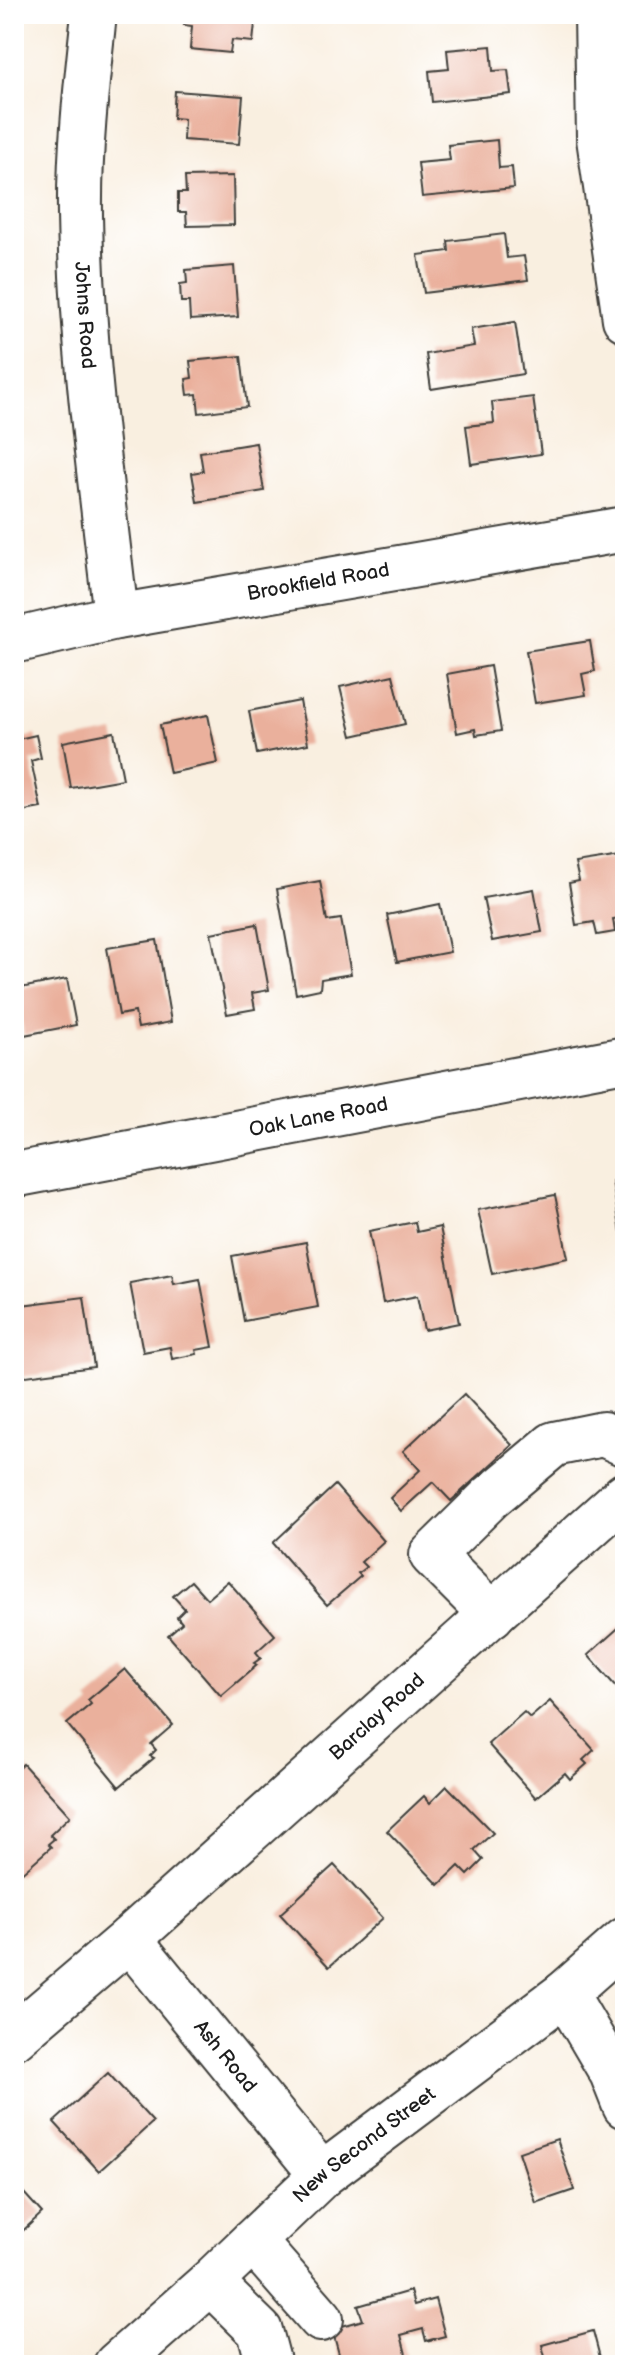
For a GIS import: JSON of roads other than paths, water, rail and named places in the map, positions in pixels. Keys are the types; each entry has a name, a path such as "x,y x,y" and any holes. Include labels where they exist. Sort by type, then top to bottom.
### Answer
{"street":[{"name":"Johns Road","path":"94,14 85,101 80,213 88,359 116,617"},
{"path":"597,14 599,138 625,319"},
{"name":"Brookfield Road","path":"14,641 116,617 625,529"},
{"name":"Oak Lane Road","path":"14,1175 625,1059"},
{"path":"492,1615 432,1555 492,1496 554,1444 603,1434 625,1444"},
{"name":"Barclay Road","path":"14,2037 129,1939 625,1495"},
{"name":"Ash Road","path":"129,1939 322,2175"},
{"name":"New Second Street","path":"116,2365 210,2282 322,2175 565,1993 625,1940"},
{"path":"565,1993 612,2073 625,2106"},
{"path":"253,2241 321,2319"},
{"path":"210,2282 260,2331 269,2365"}]}
